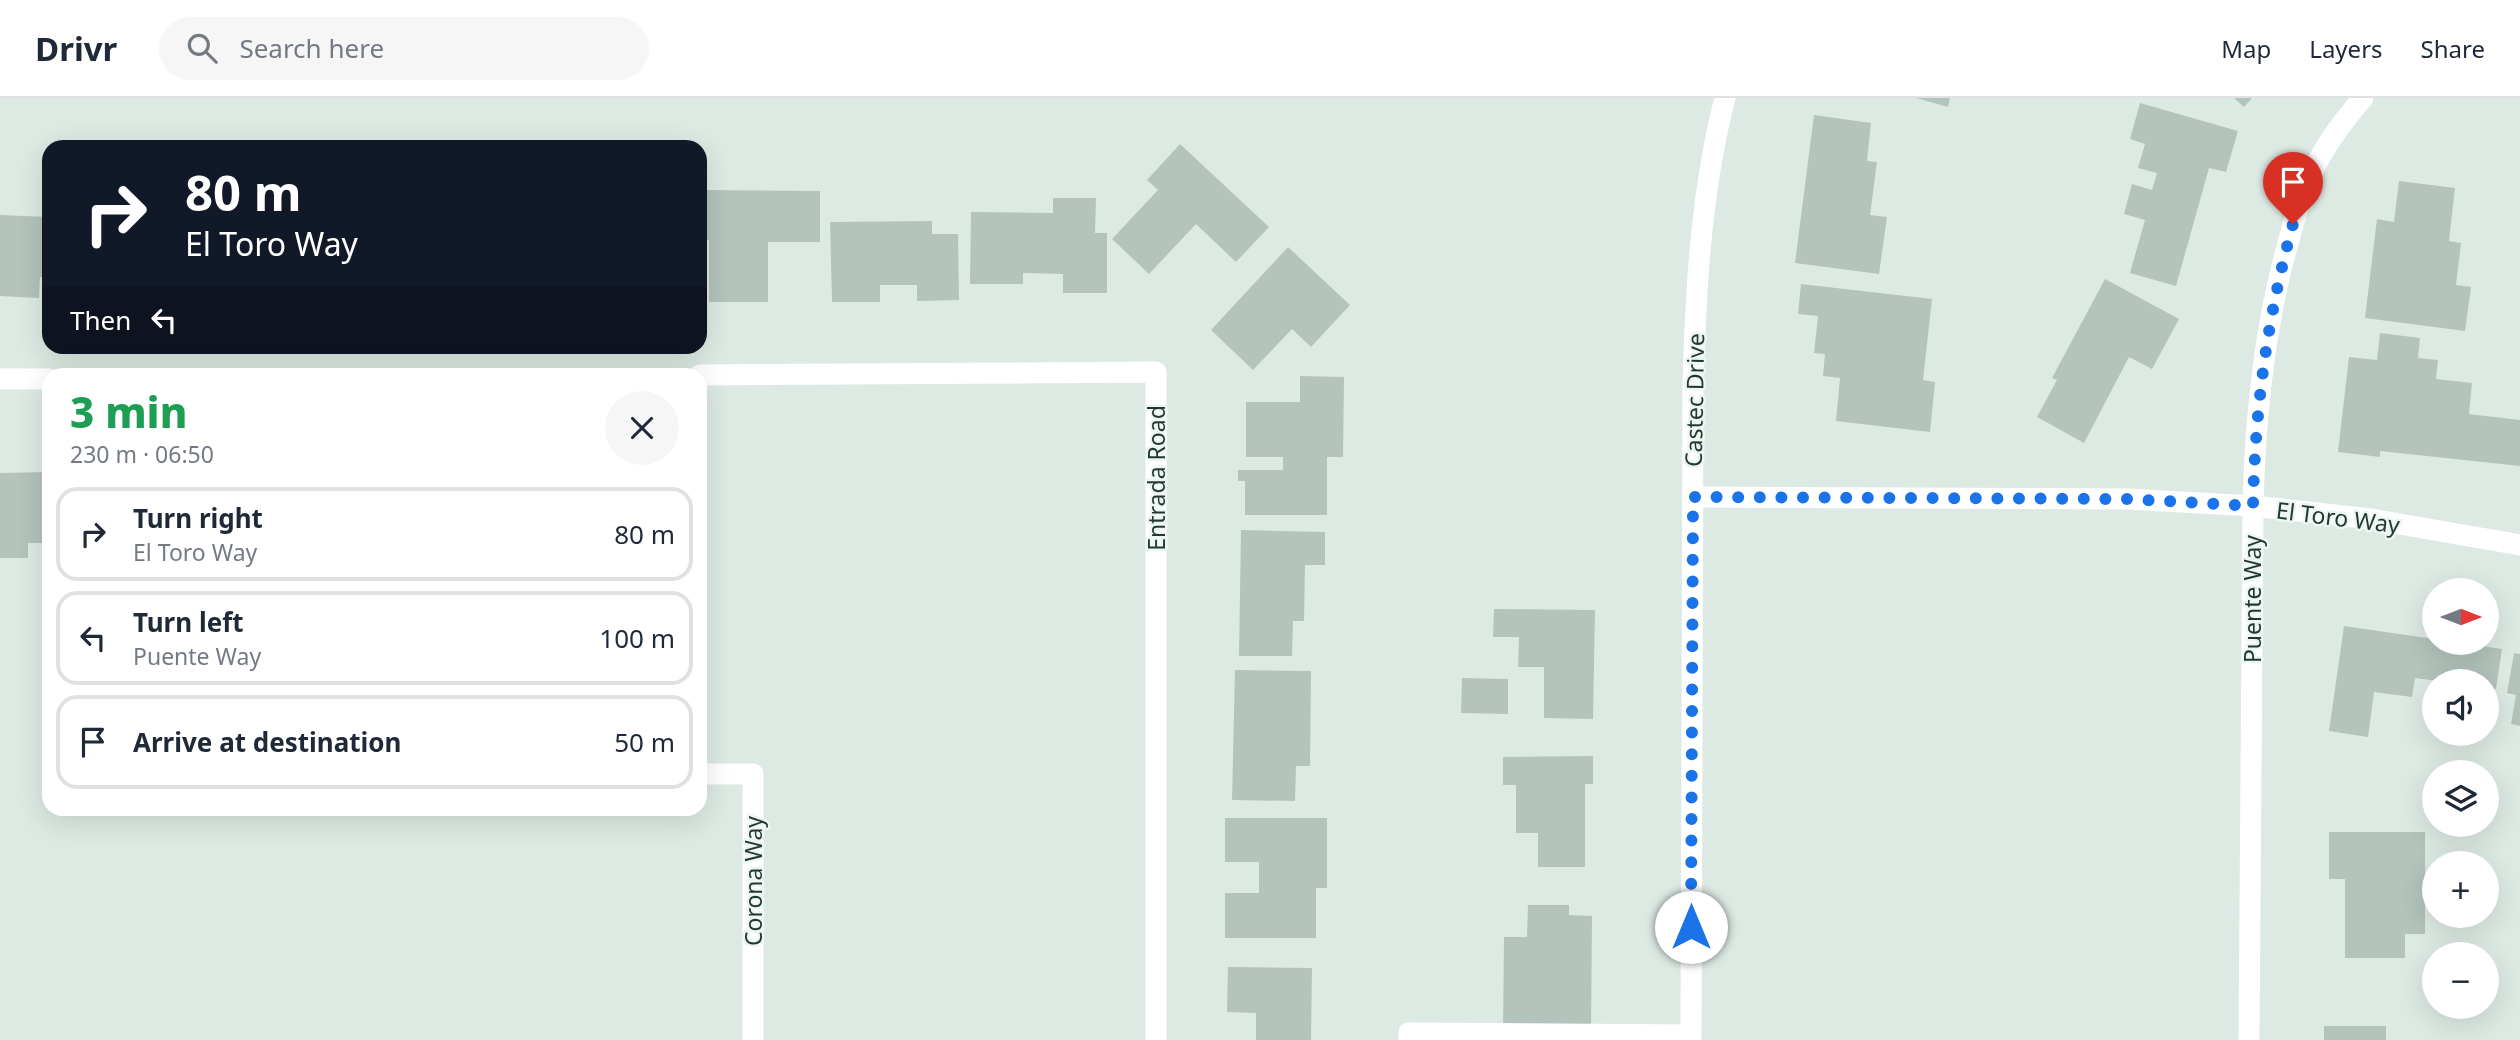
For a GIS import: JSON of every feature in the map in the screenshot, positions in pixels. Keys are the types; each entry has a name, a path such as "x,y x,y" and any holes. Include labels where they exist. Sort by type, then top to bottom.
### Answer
{"street":[{"name":"Castec Drive","path":"1691,1037 1695,309 1704,214 1725,98"},
{"name":"Puente Way","path":"2249,1040 2253,506 2260,380 2279,274 2301,199 2311,174 2338,127 2363,98"},
{"name":"Entrada Road","path":"707,375 1156,372 1156,1040"},
{"path":"0,379 42,379"},
{"name":"El Toro Way","path":"1693,497 2128,499 2253,506 2371,519 2520,545"},
{"name":"Corona Way","path":"707,774 753,774 753,1040"}],"lane":[{"path":"1408,1040 1408,1032 1691,1037"}],"building":[{"path":"1916,98 1950,98 1948,107"},
{"path":"2234,98 2252,98 2244,107"},
{"path":"2140,103 2238,131 2226,172 2209,168 2176,286 2130,273 2145,220 2124,214 2132,184 2152,190 2157,173 2138,168 2145,144 2130,139"},
{"path":"1814,115 1871,123 1867,161 1877,162 1870,215 1887,217 1879,274 1795,263"},
{"path":"1180,144 1269,227 1236,262 1196,224 1149,274 1112,239 1158,190 1147,180"},
{"path":"2399,181 2455,188 2449,241 2461,243 2456,285 2471,287 2465,331 2365,318 2377,219 2394,222"},
{"path":"707,190 820,191 820,242 768,242 768,302 709,302"},
{"path":"1053,198 1096,198 1095,233 1107,233 1107,293 1063,293 1063,274 1023,273 1023,284 970,284 971,212 1053,213"},
{"path":"0,215 42,217 42,277 39,298 0,296"},
{"path":"932,221 932,234 958,234 959,300 917,301 917,285 880,285 880,302 832,302 830,222"},
{"path":"1288,247 1350,305 1311,347 1292,329 1253,370 1211,330"},
{"path":"2105,279 2179,319 2152,369 2129,357 2084,443 2037,417 2057,380 2052,378"},
{"path":"1801,284 1932,299 1923,380 1935,382 1930,432 1836,421 1840,378 1823,376 1825,354 1814,353 1818,316 1798,314"},
{"path":"2380,333 2420,338 2418,358 2438,360 2436,379 2472,383 2469,414 2520,420 2520,466 2380,451 2380,457 2338,452 2349,357 2377,360"},
{"path":"1300,376 1344,377 1343,457 1327,457 1327,515 1245,515 1245,481 1238,481 1238,470 1283,470 1283,457 1246,457 1246,402 1300,402"},
{"path":"42,472 42,543 28,543 28,558 0,558 0,473"},
{"path":"1241,530 1325,532 1325,565 1305,565 1304,621 1293,621 1292,656 1239,656"},
{"path":"1494,609 1595,610 1593,719 1544,718 1544,667 1518,667 1519,637 1493,637"},
{"path":"2344,626 2422,637 2422,655 2499,655 2499,649 2502,649 2499,669 2422,669 2422,679 2415,678 2412,697 2374,692 2368,737 2329,731"},
{"path":"2514,653 2520,654 2520,726 2511,724 2516,695 2507,693"},
{"path":"1235,670 1311,671 1310,766 1296,766 1295,801 1232,800"},
{"path":"1462,678 1508,679 1508,714 1461,713"},
{"path":"1593,756 1593,784 1585,784 1585,867 1538,867 1538,833 1516,833 1516,785 1503,785 1503,757"},
{"path":"1225,818 1327,818 1327,888 1316,888 1316,938 1225,938 1225,893 1259,893 1259,862 1225,862"},
{"path":"2329,832 2422,832 2422,837 2425,837 2425,851 2422,851 2422,928 2425,928 2425,934 2405,934 2405,958 2345,958 2345,879 2329,879"},
{"path":"1528,905 1569,905 1569,915 1592,916 1591,1033 1503,1032 1504,937 1527,937"},
{"path":"1228,967 1312,968 1311,1040 1256,1040 1256,1013 1227,1012"},
{"path":"2324,1026 2386,1026 2386,1040 2324,1040"}],"route":[{"path":"1691,927 1693,497 2128,499 2253,506 2260,380 2279,274 2293,224"}]}
